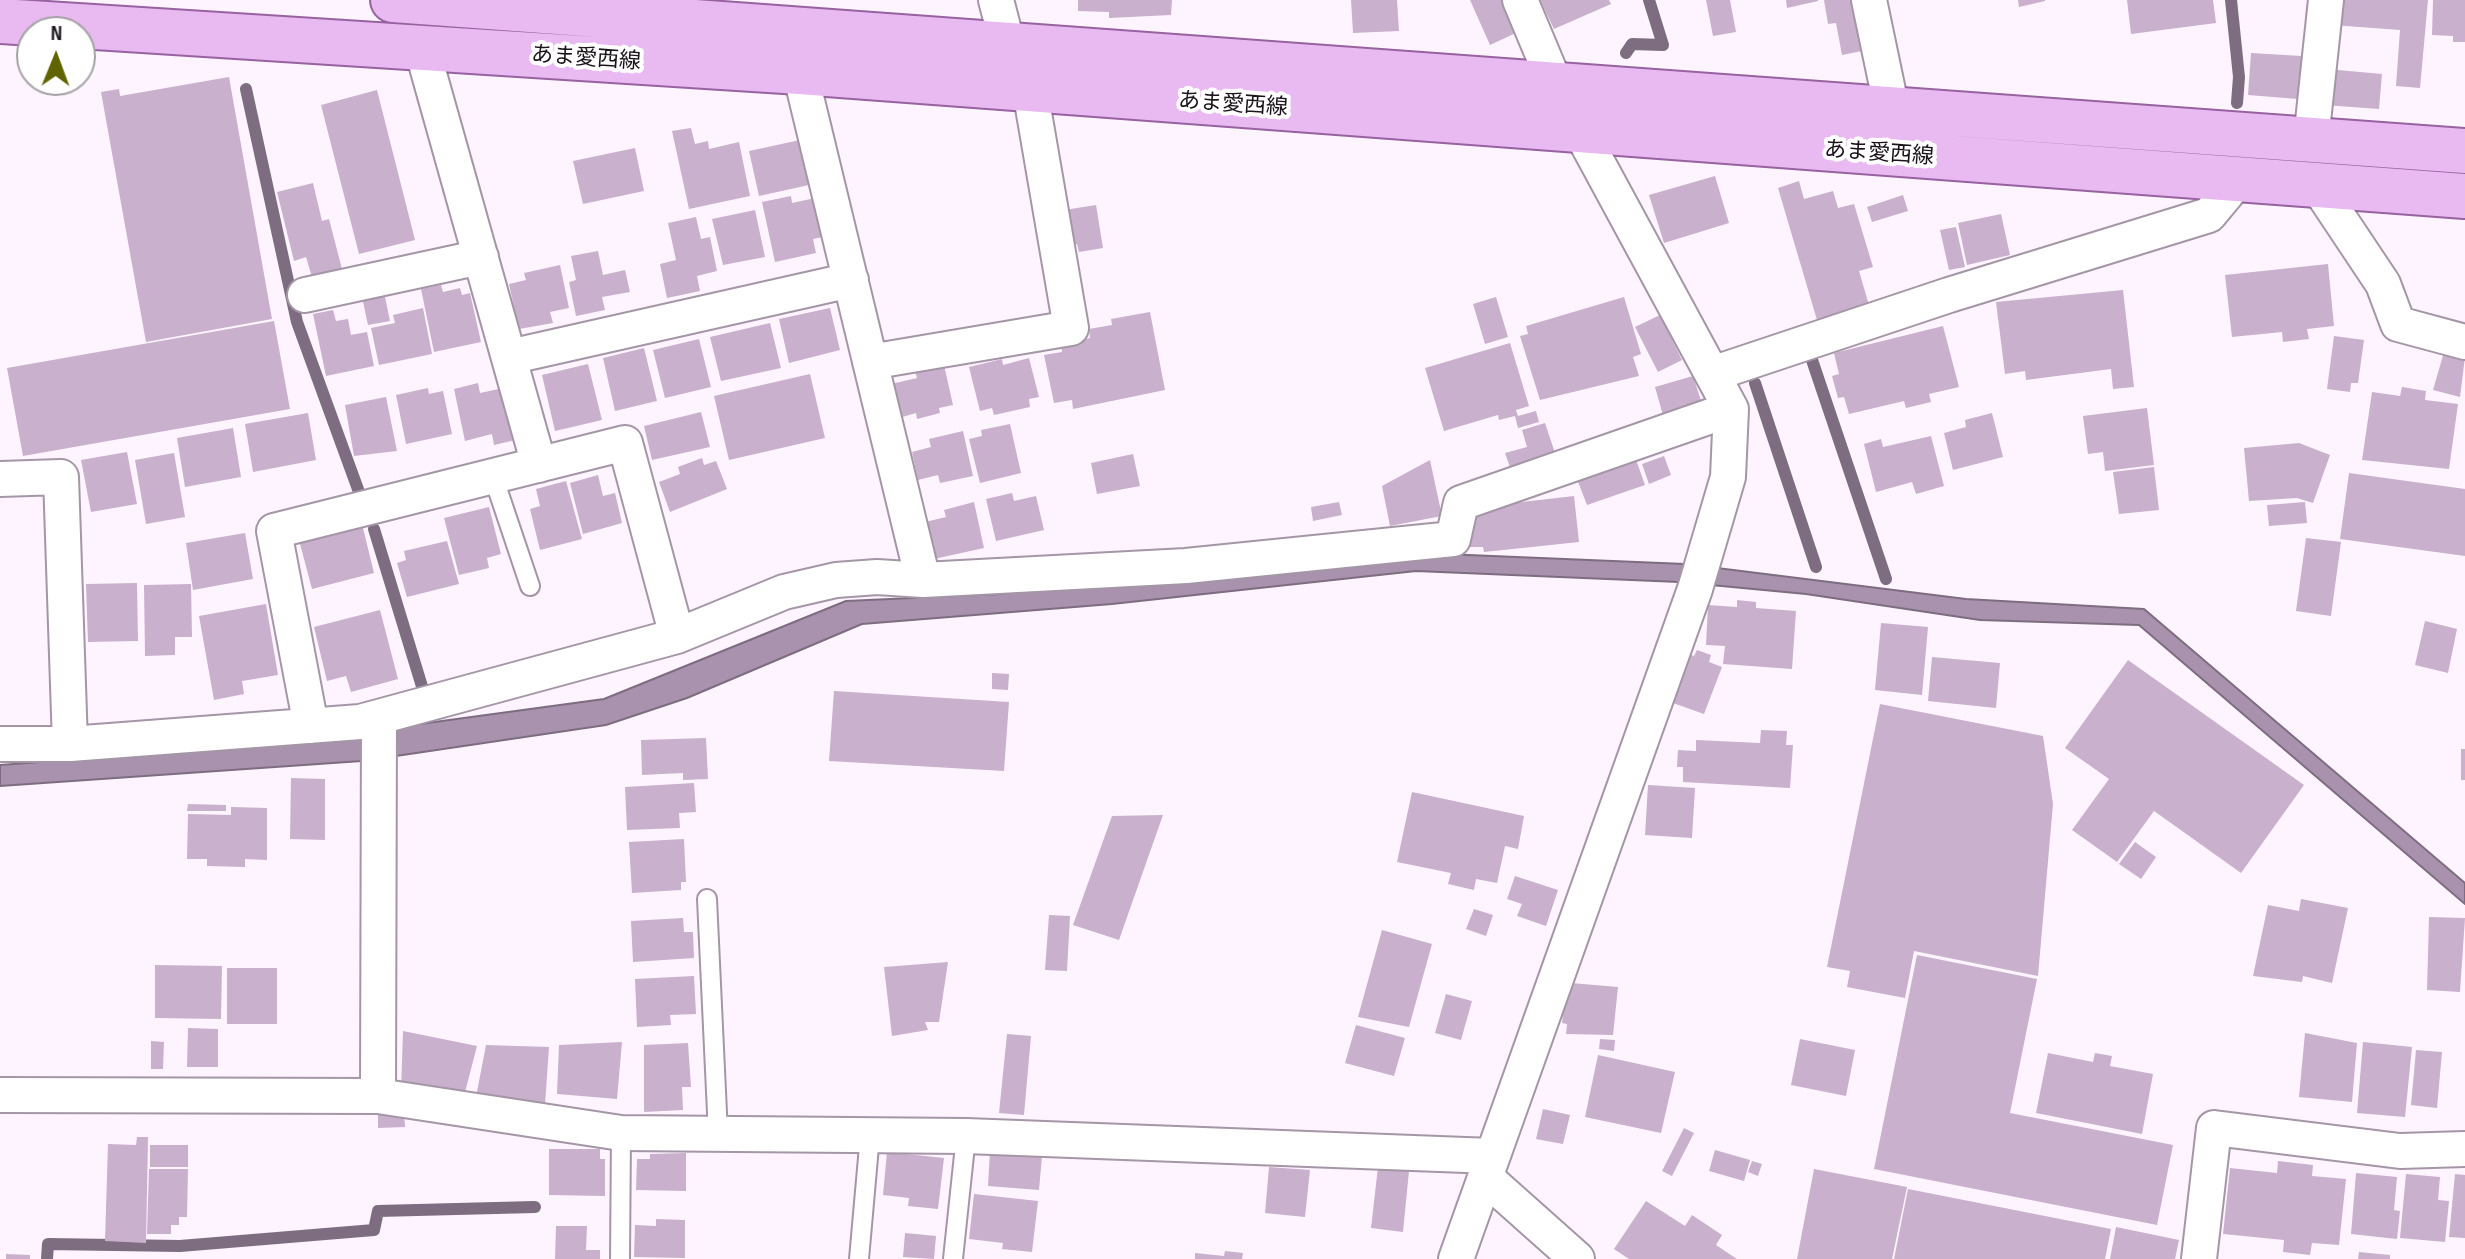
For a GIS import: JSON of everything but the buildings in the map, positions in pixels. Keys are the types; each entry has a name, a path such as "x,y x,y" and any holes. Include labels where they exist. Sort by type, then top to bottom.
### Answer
{"main road":[{"name":"あま愛西線","path":"393,0 546,6 1008,46 2465,151"},
{"name":"あま愛西線","path":"0,21 800,72 2465,196"}],"street":[{"path":"996,0 1008,46"},
{"path":"1456,1259 1699,575 1728,477 1731,409 1715,373 1556,86 1520,0"},
{"path":"1869,0 1892,110"},
{"path":"2311,140 2326,0"},
{"path":"422,49 539,465"},
{"path":"800,72 923,580"},
{"path":"870,362 1071,328 1030,90"},
{"path":"1715,373 1949,295 2209,215 2238,180"},
{"path":"2317,185 2383,284 2398,324 2465,342"},
{"path":"305,295 481,257"},
{"path":"509,357 851,280"},
{"path":"0,744 70,744 311,726 380,735 677,636 784,592 836,580 877,577 923,580 1186,566 1453,539 1461,503 1731,409"},
{"path":"311,726 274,531 625,443 677,636"},
{"path":"0,479 61,477 70,744"},
{"path":"378,1096 380,735"},
{"path":"0,1095 378,1096 621,1133 966,1136 1488,1166 1577,1259"},
{"path":"2199,1259 2214,1128 2400,1151 2465,1149"}],"lane":[{"path":"493,476 530,586"},
{"path":"707,899 718,1134"},
{"path":"620,1259 621,1133"},
{"path":"859,1259 870,1135"},
{"path":"953,1259 966,1136"}],"shaded area":[{"path":"1420,553 1685,564 1966,599 2144,609 2465,883 2465,904 2139,625 1980,620 1806,594 1679,582 1416,571 1112,604 862,624 687,698 606,725 362,761 0,786 0,765 351,739 405,726 604,699 846,601 1001,594"}],"waterway":[{"path":"1626,53 1632,44 1663,45 1649,0"},
{"path":"2231,0 2239,77 2237,103"},
{"path":"246,89 297,322 359,492"},
{"path":"1811,357 1886,579"},
{"path":"1755,383 1816,567"},
{"path":"374,529 424,693"},
{"path":"47,1259 48,1244 180,1246 374,1230 378,1211 535,1207"}]}
